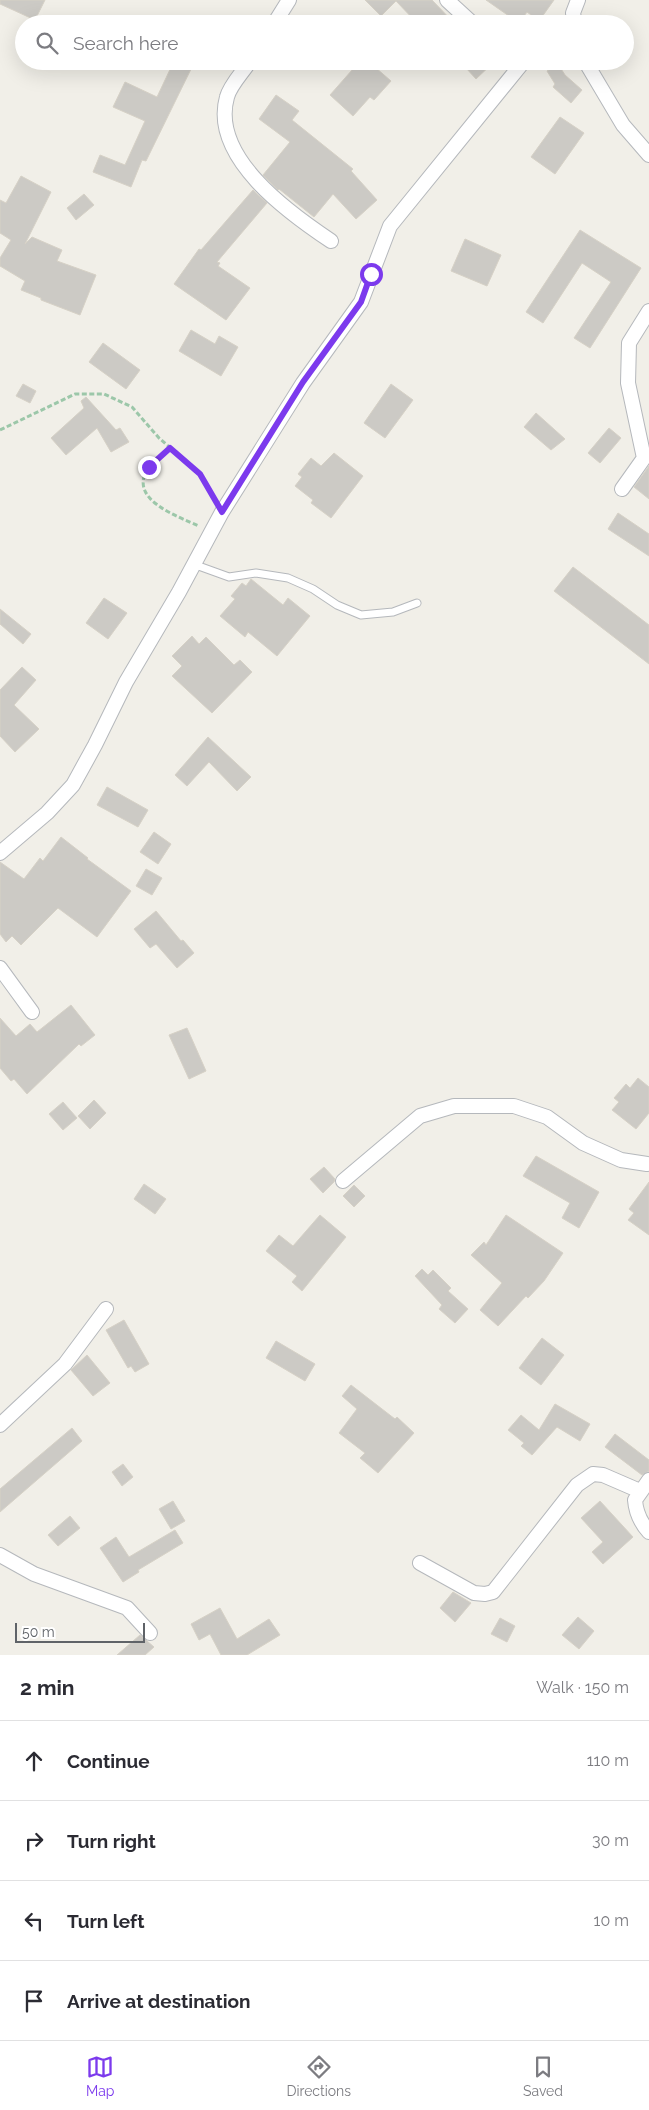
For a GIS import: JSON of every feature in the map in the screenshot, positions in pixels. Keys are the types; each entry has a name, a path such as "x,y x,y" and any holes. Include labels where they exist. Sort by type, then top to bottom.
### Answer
{"street":[{"path":"280,15 289,0"},
{"path":"447,0 463,15"},
{"path":"244,70 227,96 225,125 239,158 263,187 296,218 331,241"},
{"path":"0,853 47,813 73,785 95,746 126,682 222,512 303,382 361,302 390,226 512,70"},
{"path":"590,70 623,125 649,155"},
{"path":"622,489 644,458 628,383 629,343 649,310"},
{"path":"0,968 32,1012"},
{"path":"343,1182 420,1116 454,1106 514,1106 547,1118 583,1143 621,1160 648,1164"},
{"path":"0,1425 65,1364 106,1309"},
{"path":"420,1563 474,1593 484,1594 493,1592 577,1484 594,1474 645,1486 635,1500 636,1511 642,1524 649,1532"},
{"path":"0,1555 34,1574 127,1608 150,1633"}],"lane":[{"path":"193,564 229,577 256,574 288,578 312,589 337,605 361,614 393,612 417,603"}],"path":[{"path":"0,430 76,394 104,394 132,407 158,438 200,474 222,512"},
{"path":"170,448 149,467 143,483 148,499 169,512 211,531"}],"building":[{"path":"0,0 45,0 38,15 24,15 0,4"},
{"path":"365,0 432,0 446,15 409,15 396,1 380,15"},
{"path":"486,0 554,0 543,15 531,15 527,12 525,15 508,15"},
{"path":"170,70 191,70 146,161 142,160 131,187 93,172 100,155 125,165 145,121 113,107 125,82 157,97"},
{"path":"352,70 378,70 391,81 374,100 370,97 353,116 330,95"},
{"path":"468,70 486,70 476,79"},
{"path":"562,70 582,90 571,103 553,87 555,84 547,71"},
{"path":"276,95 299,111 292,120 353,169 351,171 377,200 356,219 333,194 314,217 278,190 263,175 290,142 259,119"},
{"path":"560,117 584,133 555,174 531,157"},
{"path":"21,176 51,192 25,244 32,237 62,250 57,261 96,275 80,315 21,290 25,281 0,266 0,258 11,240 0,233 0,200 6,203"},
{"path":"253,190 267,203 217,262 220,263 218,266 250,288 226,320 174,284 199,249 201,250"},
{"path":"84,194 94,205 76,220 67,208"},
{"path":"580,230 641,268 590,348 574,338 611,282 582,263 543,323 526,312"},
{"path":"465,239 501,255 487,286 451,271"},
{"path":"191,330 215,344 219,336 238,347 221,376 179,351"},
{"path":"103,343 140,370 126,389 89,362"},
{"path":"23,384 36,391 30,403 16,396"},
{"path":"391,384 413,400 385,438 364,423"},
{"path":"86,397 116,430 120,428 129,442 111,452 97,428 66,455 51,438 84,408 81,401"},
{"path":"536,413 565,439 551,450 524,427"},
{"path":"609,428 621,438 600,463 588,453"},
{"path":"334,453 363,476 331,518 311,503 313,500 295,486 302,477 298,474 311,458 321,466"},
{"path":"649,466 649,499 634,487"},
{"path":"618,513 649,534 649,556 608,529"},
{"path":"573,567 649,625 649,664 554,591"},
{"path":"251,579 283,605 288,598 310,616 277,656 248,632 245,637 220,616 235,599 231,596 242,583 246,586"},
{"path":"104,598 127,613 108,639 86,623"},
{"path":"0,609 31,634 23,644 0,624"},
{"path":"192,636 199,644 206,637 234,665 240,660 252,672 212,713 172,676 182,666 172,656"},
{"path":"22,667 36,680 14,705 39,729 15,752 0,736 0,690"},
{"path":"208,737 251,777 237,791 209,762 187,786 175,775"},
{"path":"107,787 148,810 138,827 97,805"},
{"path":"154,832 171,844 158,864 140,852"},
{"path":"61,837 87,859 131,891 97,937 58,908 21,945 12,936 6,942 0,934 0,862 24,879 40,858 43,861"},
{"path":"146,869 162,878 152,895 136,886"},
{"path":"156,911 181,941 183,940 194,953 177,968 156,944 150,948 134,929"},
{"path":"71,1005 95,1035 81,1046 79,1044 27,1094 14,1079 11,1081 0,1068 0,1018 16,1036 30,1024 37,1032"},
{"path":"187,1028 206,1071 189,1079 169,1035"},
{"path":"638,1078 649,1087 649,1113 636,1129 612,1110 619,1102 614,1098 626,1084 630,1088"},
{"path":"94,1100 106,1113 90,1129 78,1116"},
{"path":"63,1102 77,1118 63,1130 49,1114"},
{"path":"536,1156 599,1192 579,1228 562,1218 570,1203 523,1176"},
{"path":"324,1167 335,1179 323,1193 310,1179"},
{"path":"649,1182 649,1235 628,1220 634,1213 629,1209"},
{"path":"144,1184 166,1199 155,1214 134,1199"},
{"path":"354,1185 365,1196 354,1207 343,1196"},
{"path":"320,1215 346,1237 302,1291 292,1282 297,1276 266,1251 279,1235 293,1246"},
{"path":"506,1215 563,1253 544,1281 528,1298 526,1296 498,1326 480,1310 502,1283 471,1255 484,1242 486,1245"},
{"path":"422,1269 428,1275 433,1270 451,1288 448,1291 468,1309 455,1323 439,1309 442,1305 415,1276"},
{"path":"124,1320 149,1364 135,1372 131,1366 128,1368 106,1330"},
{"path":"542,1338 564,1355 541,1385 519,1368"},
{"path":"276,1341 315,1364 305,1381 266,1358"},
{"path":"87,1355 110,1383 93,1396 71,1370"},
{"path":"351,1385 395,1419 397,1417 414,1433 378,1473 360,1458 365,1453 339,1433 357,1409 342,1396"},
{"path":"555,1404 590,1424 580,1441 557,1427 532,1455 521,1446 524,1443 508,1430 521,1415 539,1430"},
{"path":"72,1428 82,1441 0,1512 0,1489"},
{"path":"615,1434 649,1460 649,1471 642,1475 605,1447"},
{"path":"123,1464 133,1477 122,1486 112,1472"},
{"path":"173,1501 185,1521 171,1529 159,1509"},
{"path":"600,1501 633,1537 603,1564 592,1552 603,1542 581,1518"},
{"path":"70,1516 80,1528 58,1546 48,1535"},
{"path":"175,1530 183,1543 138,1570 139,1572 123,1582 100,1548 116,1537 129,1557"},
{"path":"453,1592 471,1603 455,1622 440,1608"},
{"path":"220,1608 237,1639 269,1619 280,1635 247,1655 221,1655 210,1634 199,1640 191,1624"},
{"path":"578,1617 594,1631 579,1649 562,1635"},
{"path":"500,1618 515,1626 507,1642 491,1634"},
{"path":"140,1635 154,1647 145,1655 117,1655"}],"route":[{"path":"149,467 170,448 200,474 222,512 303,382 361,302 371,274"}]}
